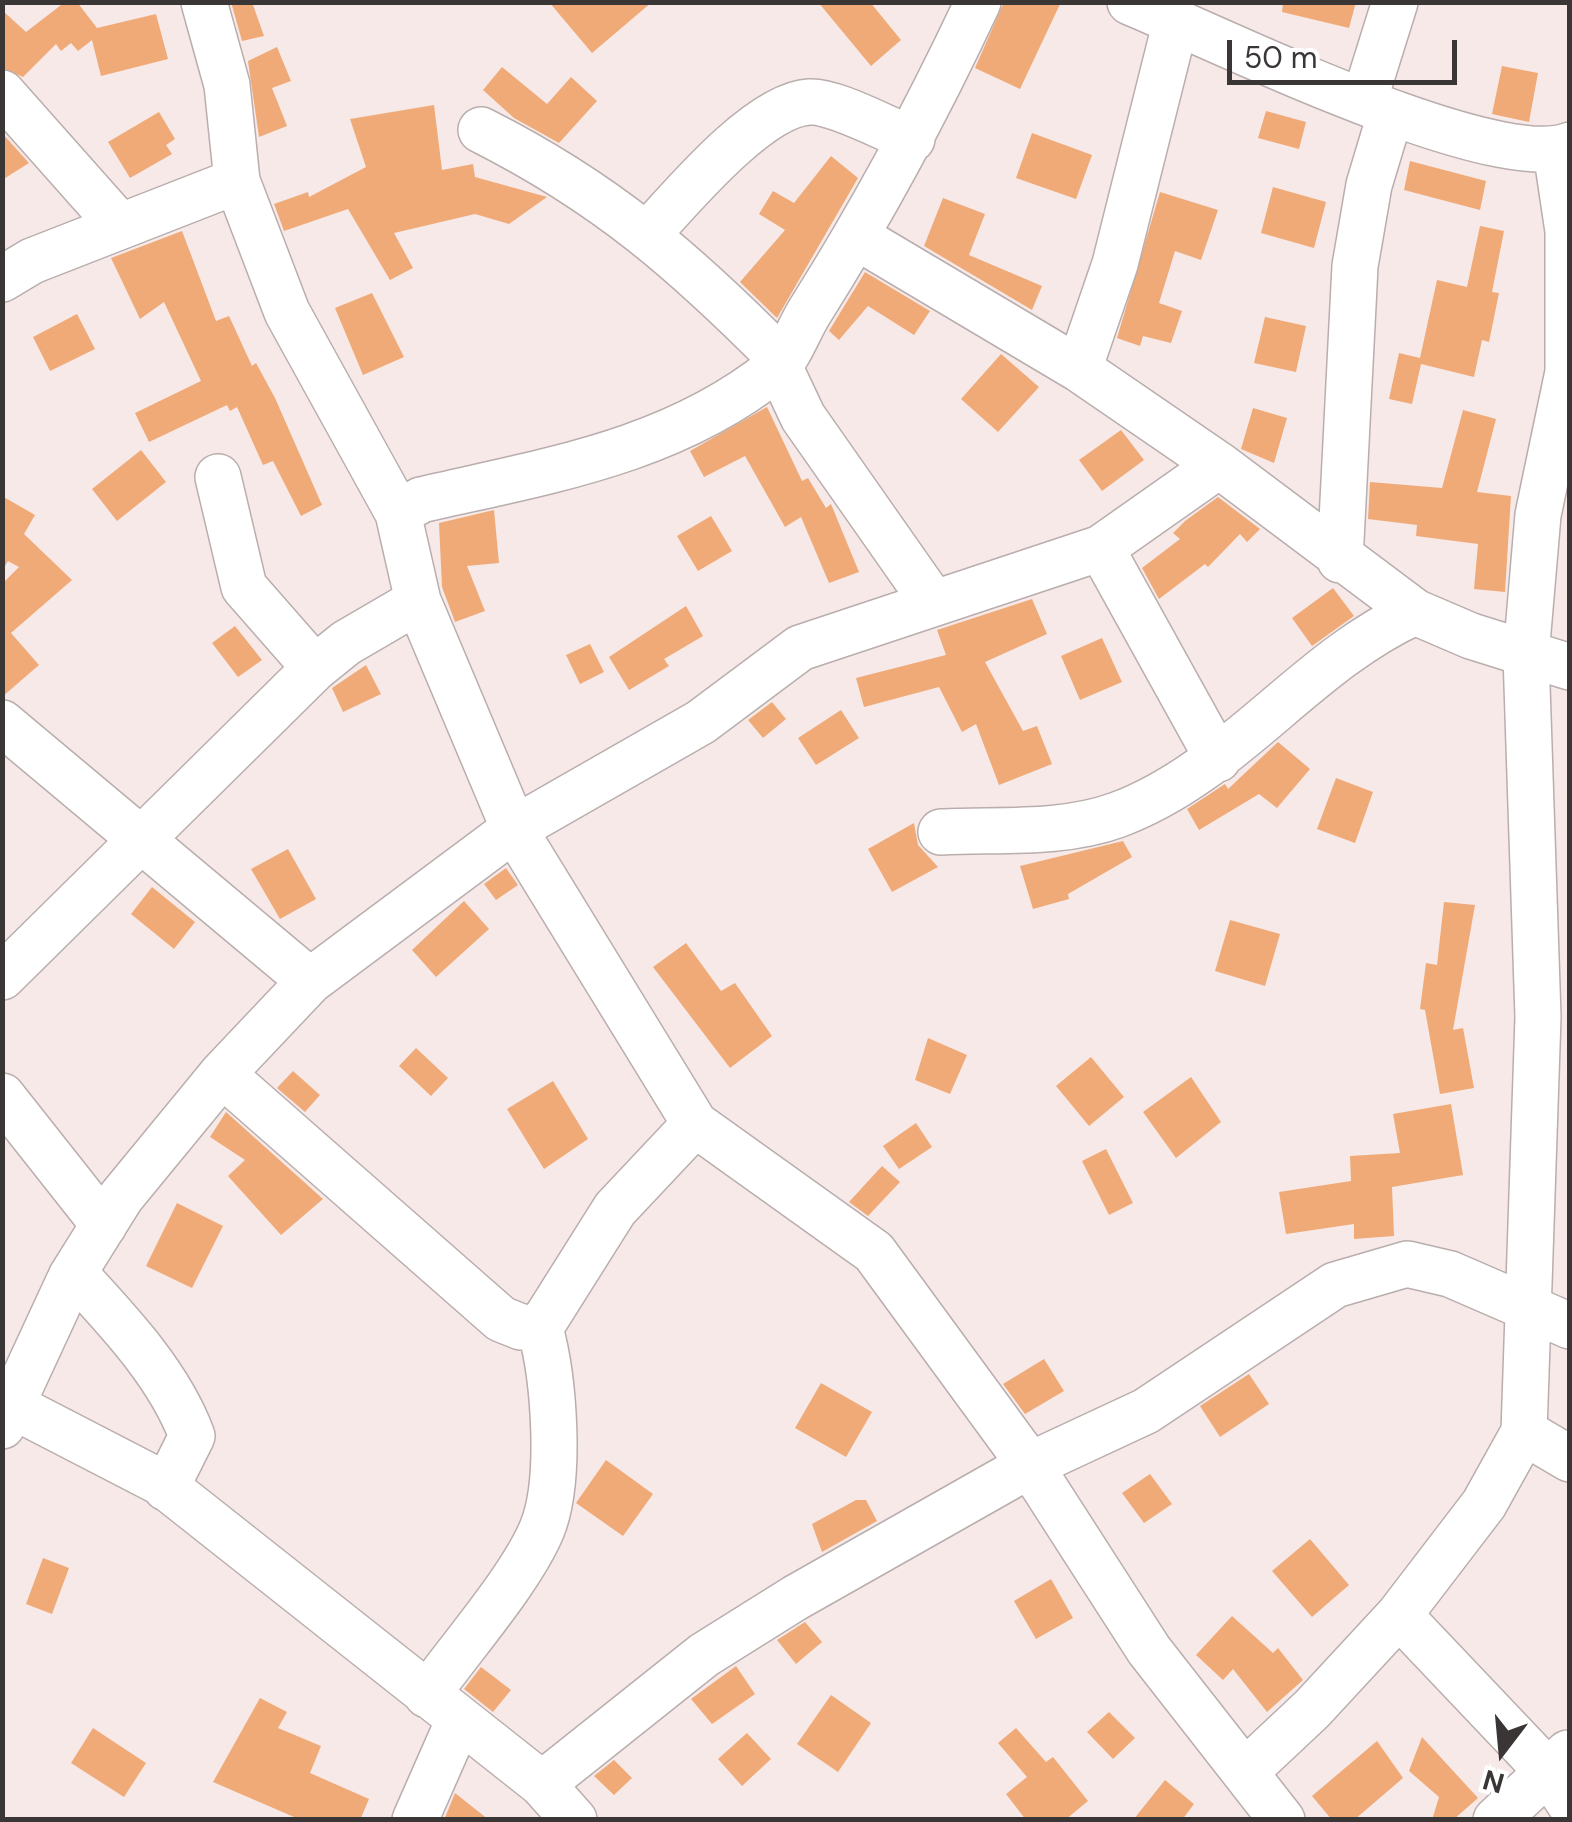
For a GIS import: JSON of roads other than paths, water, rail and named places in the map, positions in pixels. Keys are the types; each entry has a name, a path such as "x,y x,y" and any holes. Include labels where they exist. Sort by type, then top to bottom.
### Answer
{"street":[{"path":"204,2 227,86 236,181 287,312 398,513 418,600 514,829 694,1124 874,1252 1030,1465 1149,1650 1247,1770 1282,1820"},
{"path":"398,513 421,500 641,447 720,406 780,363 912,139 978,2"},
{"path":"1130,2 1378,107 1489,142 1562,148 1568,231 1567,395 1538,516 1526,655 1550,1317 1524,1432 1484,1504 1399,1615 1312,1709 1247,1770"},
{"path":"1340,560 1355,266 1395,2"},
{"path":"1079,369 1115,264 1176,21"},
{"path":"2,92 120,226"},
{"path":"647,234 692,186 760,125 787,109 810,102 832,106 912,139"},
{"path":"481,130 591,192 694,271 780,363 803,418 932,602"},
{"path":"2,279 32,261 236,181"},
{"path":"856,237 1079,369 1219,465 1340,560 1414,612 1526,655 1570,667"},
{"path":"574,1820 542,1784 166,1488 7,1416 74,1273 121,1197 222,1074 310,980 514,829 700,722 800,648 1101,548 1219,465"},
{"path":"218,478 237,572 244,587 315,668"},
{"path":"1101,548 1218,759"},
{"path":"2,977 315,668 346,642 418,600"},
{"path":"941,832 1041,828 1116,815 1178,786 1218,759 1336,661 1384,626 1414,612"},
{"path":"2,723 310,980"},
{"path":"222,1074 501,1319 520,1328 540,1328"},
{"path":"2,1096 104,1225"},
{"path":"416,1820 443,1708 543,1526 552,1460 548,1356 540,1328 615,1209 694,1124"},
{"path":"542,1784 704,1655 795,1598 1030,1465 1146,1411 1335,1285 1407,1264 1450,1274 1550,1317"},
{"path":"74,1273 132,1340 184,1413 192,1436 166,1488"},
{"path":"1524,1432 1570,1459"},
{"path":"1399,1615 1563,1777 1496,1820"}]}
